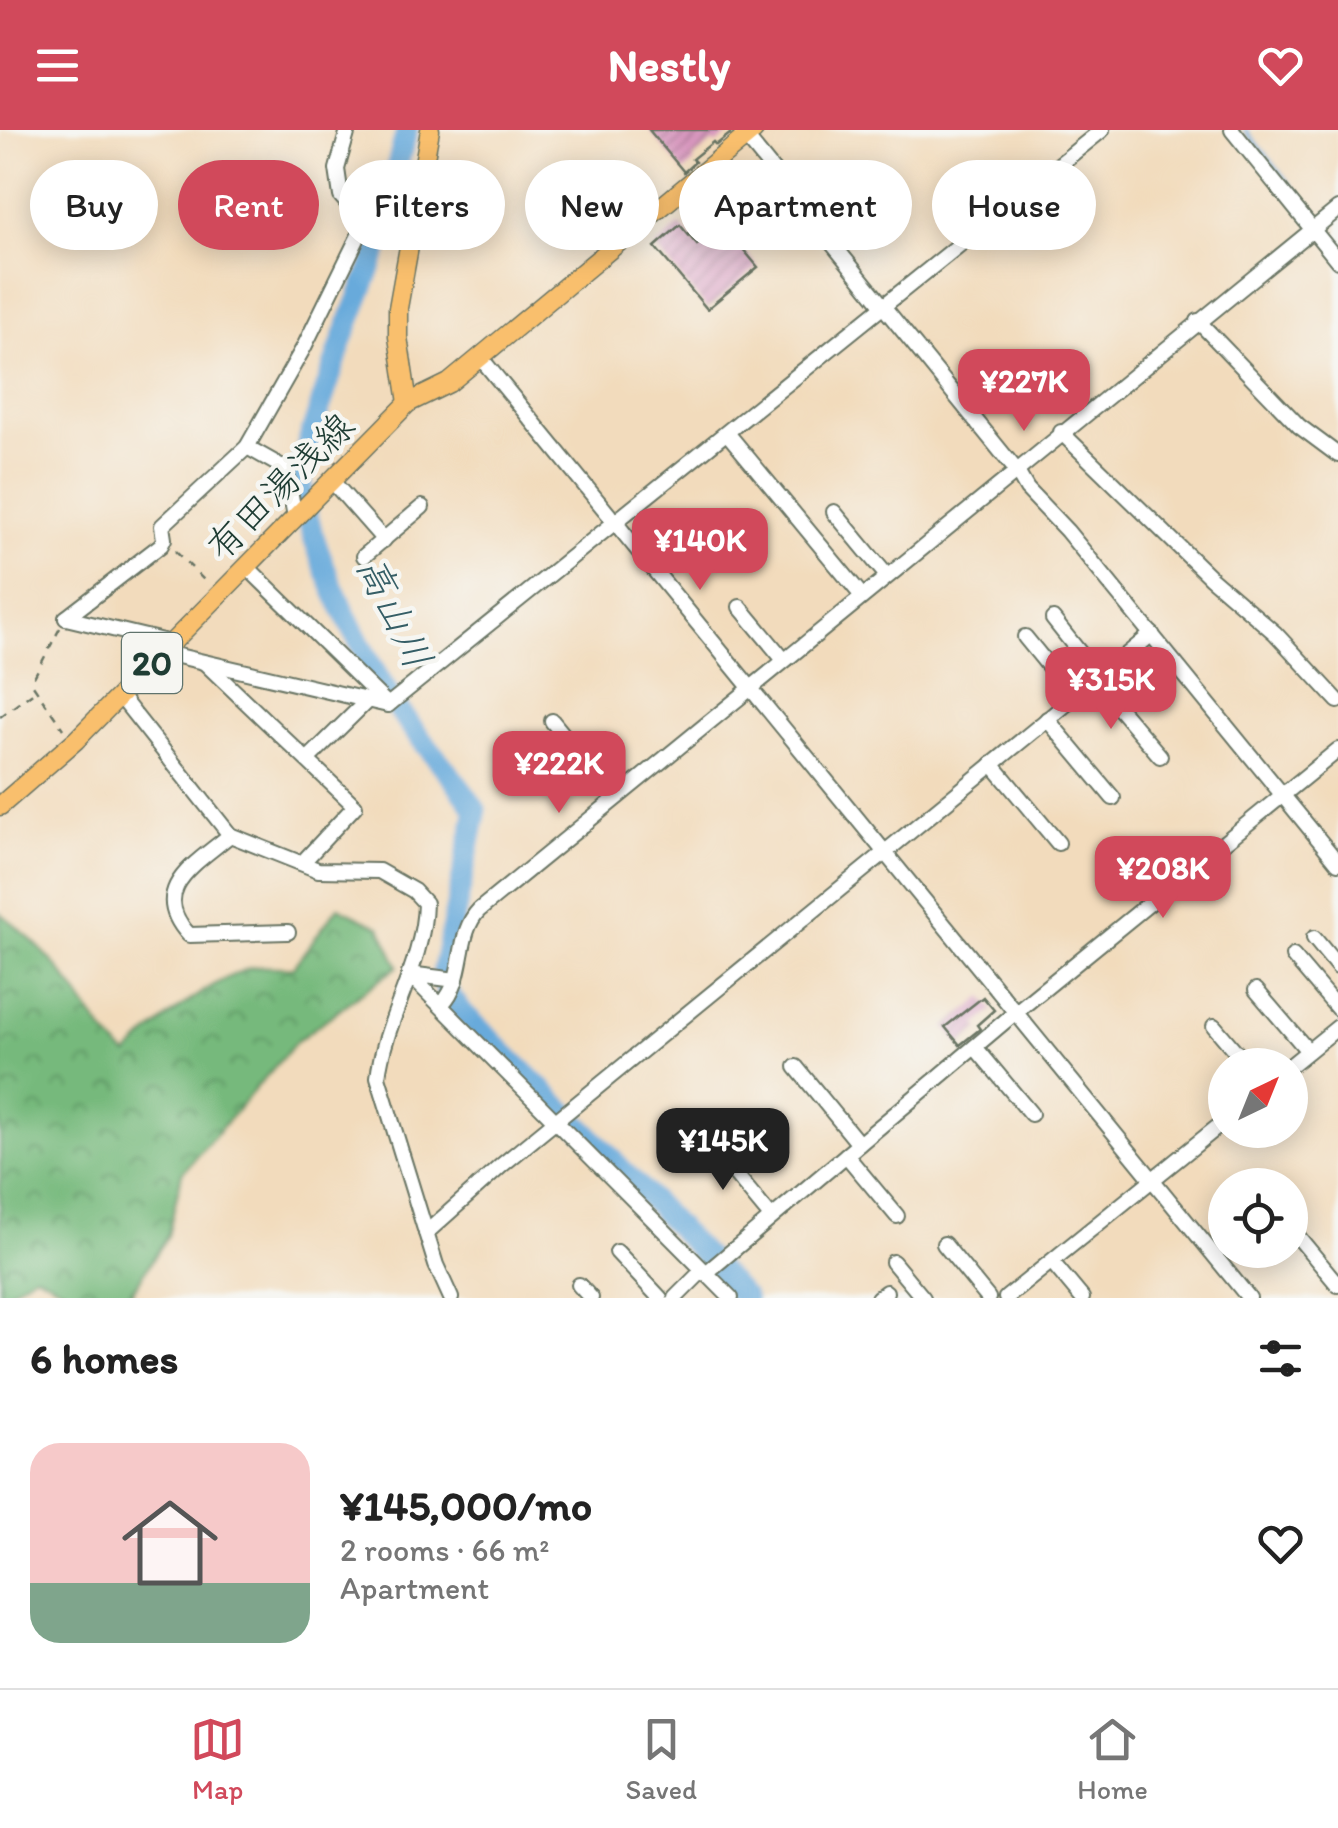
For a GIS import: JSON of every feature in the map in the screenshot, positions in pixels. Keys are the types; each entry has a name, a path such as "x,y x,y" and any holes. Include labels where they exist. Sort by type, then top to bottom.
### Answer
{"main road":[{"name":"有田湯浅線","path":"425,160 430,130"},
{"path":"408,404 438,390 480,357 747,132"},
{"name":"有田湯浅線","path":"0,806 120,696 408,404 398,337 398,308 408,250"}],"street":[{"path":"339,189 336,169 348,130"},
{"path":"66,618 204,662 371,696 388,705 1102,130"},
{"path":"1232,130 1338,261"},
{"path":"747,132 1024,484 1338,863"},
{"path":"442,1004 454,991 472,917 1338,209"},
{"path":"66,618 161,546 162,526 247,447 363,250"},
{"path":"1198,321 1298,426 1338,455"},
{"path":"480,357 1249,1298"},
{"path":"1061,432 1211,578 1275,634 1338,701"},
{"path":"728,434 862,596"},
{"path":"247,447 286,469 302,510"},
{"path":"332,480 384,540"},
{"path":"364,556 422,507"},
{"path":"834,512 887,576"},
{"path":"246,566 371,696"},
{"path":"740,607 784,660"},
{"path":"1053,619 1160,756"},
{"path":"426,1233 556,1120 1152,634"},
{"path":"1024,637 1074,697"},
{"path":"204,662 355,806 302,863"},
{"path":"120,696 230,835 318,870 379,872 421,898 425,910 378,1077 436,1265 451,1298"},
{"path":"308,760 371,696"},
{"path":"1047,719 1113,798"},
{"path":"552,721 615,798"},
{"path":"675,1298 1016,1012 1338,750"},
{"path":"992,764 1058,844"},
{"path":"230,835 180,878 172,901 180,925 189,936 288,932"},
{"path":"1314,938 1338,967"},
{"path":"1293,956 1338,1009"},
{"path":"408,974 456,980"},
{"path":"408,974 731,1298"},
{"path":"1256,990 1305,1048"},
{"path":"1214,1026 1232,1048"},
{"path":"1308,1051 1338,1026"},
{"path":"975,1047 1032,1114"},
{"path":"796,1066 859,1144"},
{"path":"1006,1298 1024,1293 1052,1262 1208,1135"},
{"path":"708,1141 771,1216"},
{"path":"846,1156 897,1216"},
{"path":"944,1244 988,1298"},
{"path":"1308,1249 1338,1285"},
{"path":"617,1252 660,1298"},
{"path":"893,1262 923,1298"},
{"path":"1052,1262 1082,1298"},
{"path":"579,1285 591,1298"}],"path":[{"path":"164,539 218,595"},
{"path":"66,618 35,673 36,690 71,744"},
{"path":"0,718 36,690"}],"green space":[{"path":"338,907 380,927 398,966 297,1041 182,1173 168,1235 129,1297 69,1298 66,1290 35,1274 0,1298 0,913 51,960 107,1035 127,1055 182,1006 229,977 256,967 293,967"}],"building":[{"path":"649,130 731,130 693,160 679,160 679,166"},
{"path":"679,226 679,250 744,250 758,267 707,309 658,250 659,243"},
{"path":"983,997 994,1010 977,1025 980,1029 960,1045 945,1027"}],"waterway":[{"name":"高山川","path":"407,130 386,207 383,237 345,333 303,458 307,515 334,589 386,691 476,811 443,972 446,990 461,1011 591,1137 745,1298"},
{"path":"1245,130 1319,220"},
{"path":"1325,227 1338,243"}]}
